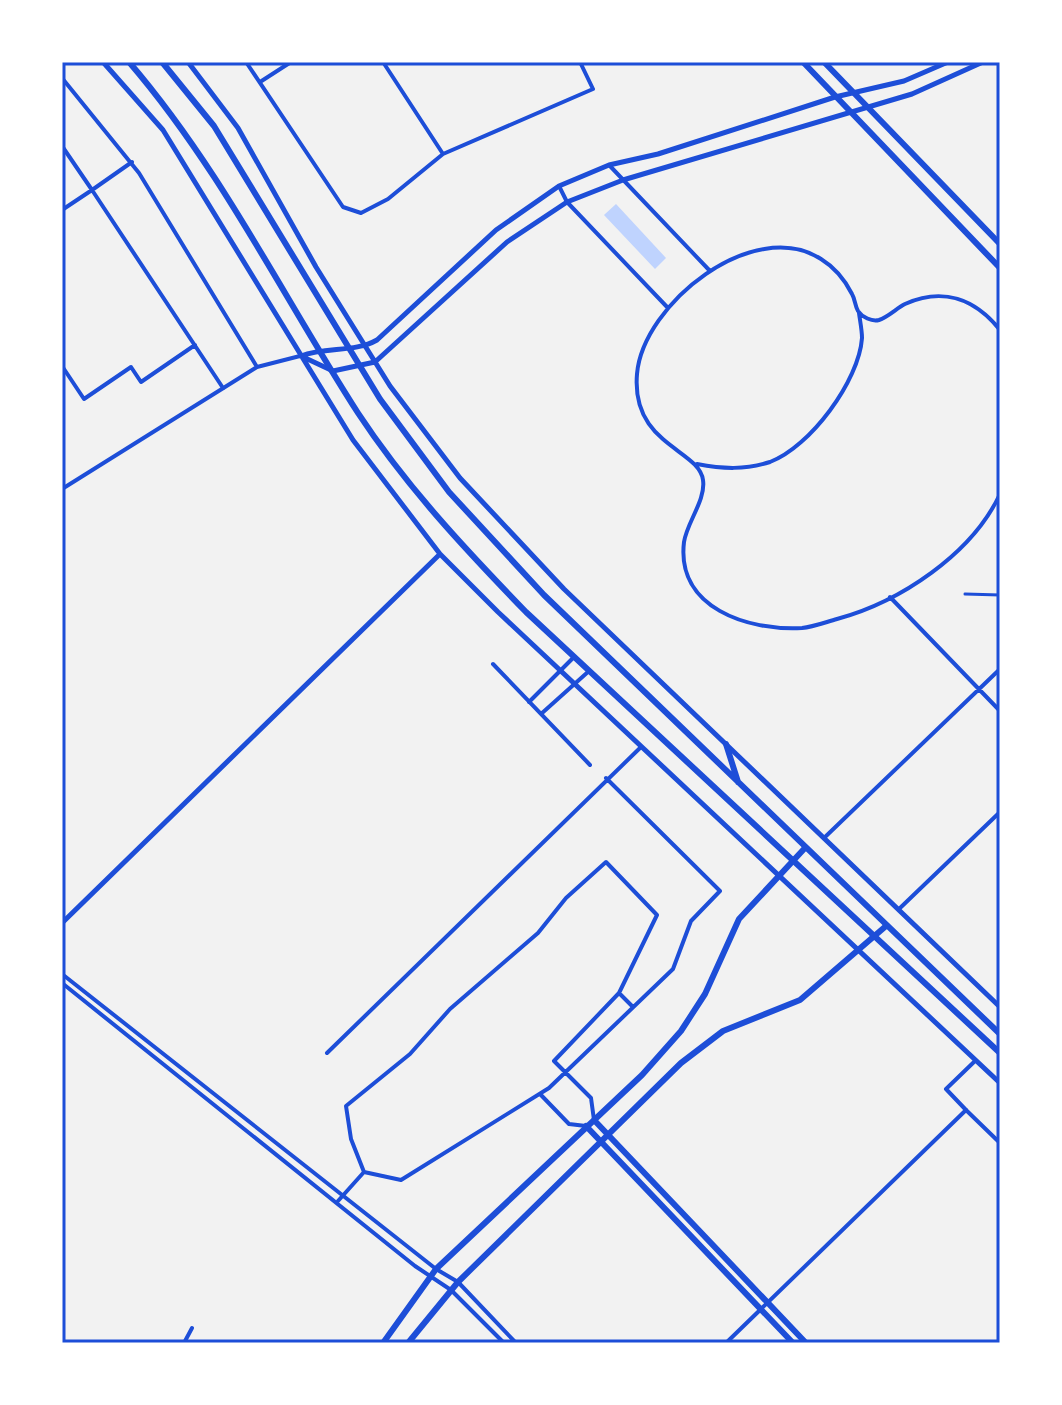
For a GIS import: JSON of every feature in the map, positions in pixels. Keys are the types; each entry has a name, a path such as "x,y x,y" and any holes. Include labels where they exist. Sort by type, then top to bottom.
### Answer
{"main road":[{"path":"103,62 163,130 353,440 440,554 560,671 1000,1083"},
{"path":"129,62 191,139 318,349 388,456 431,511 526,612 1000,1053"},
{"path":"162,62 214,126 403,433 485,534 804,849 1000,1034"},
{"path":"188,62 238,128 375,362 421,428 500,524 1000,1007"},
{"path":"803,62 1000,268"},
{"path":"824,62 1000,244"},
{"path":"300,356 318,349 365,347 377,340 496,230 559,186 609,165 658,154 835,97 904,81 948,62"},
{"path":"300,356 333,371 361,368 375,362 507,242 567,202 623,180 912,94 983,62"},
{"path":"62,923 440,554"},
{"path":"726,744 739,785"},
{"path":"383,1343 436,1269 594,1120 681,1031 705,994 725,944 739,919 804,849"},
{"path":"408,1343 458,1282 681,1063 723,1031 800,1000 886,926"},
{"path":"594,1120 605,1140"},
{"path":"586,1126 605,1140 764,1308 793,1343"},
{"path":"764,1308 806,1343"}],"street":[{"path":"246,62 343,207 361,213 388,199 443,154 593,89 580,62"},
{"path":"260,82 291,62"},
{"path":"383,62 443,154"},
{"path":"62,78 132,162 257,367"},
{"path":"62,146 223,388"},
{"path":"62,210 132,162"},
{"path":"609,165 710,271"},
{"path":"559,186 567,202 668,308"},
{"path":"776,247 797,250 818,257 831,266 846,282 858,311 862,338 854,369 835,405 817,426 773,461 728,470 697,464 661,441 640,409 637,373 654,329 668,308 692,283 710,271 763,250 776,247"},
{"path":"858,311 868,319 878,320 916,300 950,295 973,304 1000,330"},
{"path":"62,366 84,399 131,367 141,382 195,345"},
{"path":"62,489 257,367 300,356"},
{"path":"697,464 703,491 684,540 683,565 693,588 709,605 725,615 757,626 804,628 849,616 890,597 949,559 993,509 1000,494"},
{"path":"993,509 1000,516"},
{"path":"965,594 998,595"},
{"path":"890,597 1000,711"},
{"path":"529,702 574,657"},
{"path":"493,664 590,765"},
{"path":"824,838 1000,669"},
{"path":"541,714 589,671"},
{"path":"327,1053 641,747"},
{"path":"364,1172 401,1180 540,1094 673,969 691,921 720,891 606,778"},
{"path":"899,909 1000,812"},
{"path":"364,1172 351,1139 346,1106 410,1054 450,1009 538,933 566,898 606,862 657,915 619,993 554,1061 591,1098 594,1120"},
{"path":"62,974 345,1194 436,1269 458,1282 516,1343"},
{"path":"62,983 430,1277 451,1290 504,1343"},
{"path":"619,993 633,1007"},
{"path":"976,1060 946,1089 1000,1143"},
{"path":"540,1094 569,1124 586,1126"},
{"path":"726,1343 966,1110"},
{"path":"338,1201 364,1172"},
{"path":"184,1343 192,1328"}],"water":[{"path":"616,204 666,258 655,269 604,215"}]}
